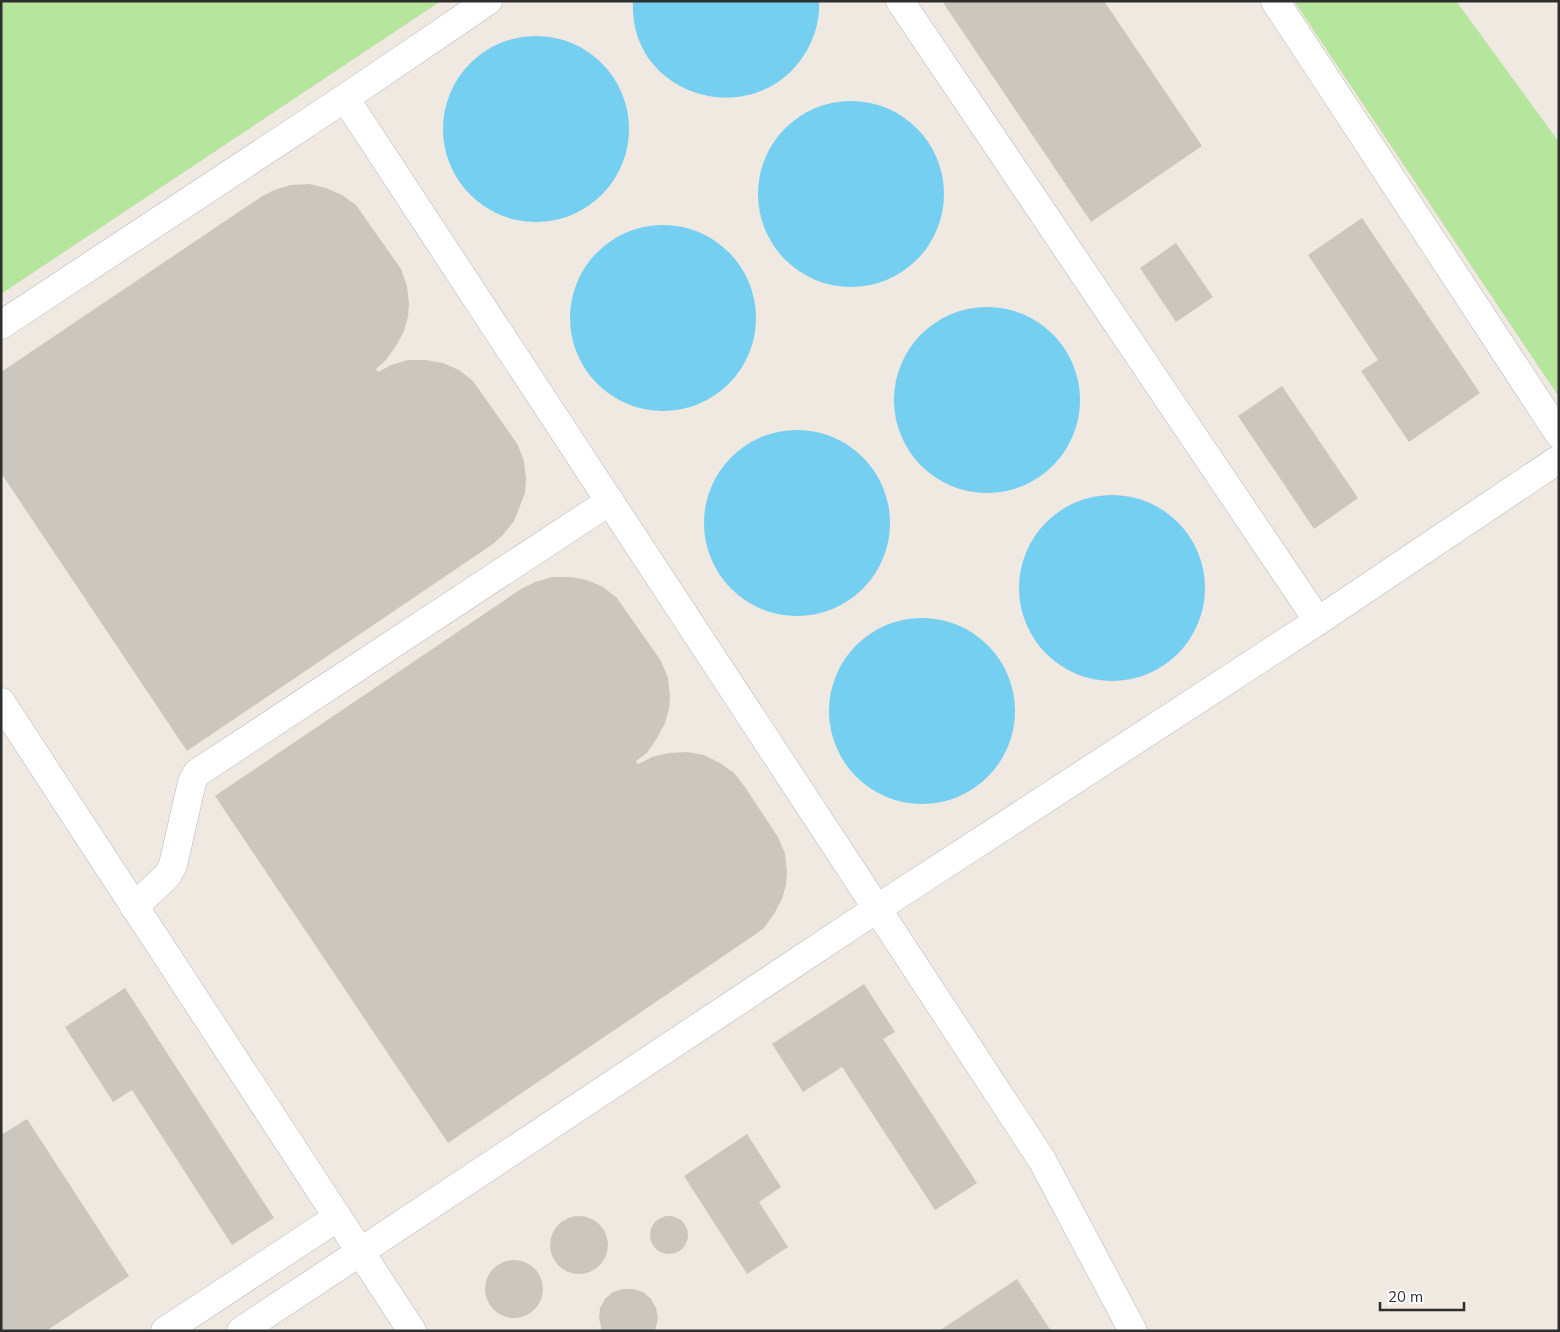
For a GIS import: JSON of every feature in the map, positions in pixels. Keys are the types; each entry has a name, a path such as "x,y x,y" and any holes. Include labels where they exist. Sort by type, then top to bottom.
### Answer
{"lane":[{"path":"1,325 345,98 488,1"},
{"path":"900,1 1318,621"},
{"path":"1275,1 1559,434"},
{"path":"345,98 1042,1160 1133,1331"},
{"path":"241,1331 878,908 1318,621 1559,459"},
{"path":"134,907 167,876 174,865 192,782 197,773 610,501"},
{"path":"1,702 412,1331"},
{"path":"165,1331 338,1217"}],"green space":[{"path":"1,1 441,1 1,294"},
{"path":"1294,1 1456,1 1559,142 1559,397"}],"water":[{"path":"633,1 819,1 819,14 814,34 806,52 784,77 758,92 728,97 699,94 673,81 651,61 637,34"},
{"path":"527,36 545,36 572,43 602,63 622,93 629,120 629,138 622,165 602,195 572,215 545,222 527,222 509,218 492,211 477,201 464,188 454,173 447,156 443,138 443,120 447,102 454,85 464,70 477,57 492,47 509,40"},
{"path":"842,101 860,101 887,108 917,128 937,158 944,185 944,203 937,230 917,260 887,280 860,287 842,287 824,283 807,276 792,266 779,253 769,238 762,221 758,203 758,185 762,167 769,150 779,135 792,122 807,112 824,105"},
{"path":"654,225 672,225 699,232 729,252 749,282 756,309 756,327 749,354 729,384 699,404 672,411 654,411 636,407 619,400 604,390 591,377 581,362 574,345 570,327 570,309 574,291 581,274 591,259 604,246 619,236 636,229"},
{"path":"978,307 996,307 1023,314 1053,334 1073,364 1080,391 1080,409 1073,436 1053,466 1023,486 996,493 978,493 960,489 943,482 928,472 915,459 905,444 898,427 894,409 894,391 898,373 905,356 915,341 928,328 943,318 960,311"},
{"path":"788,430 806,430 833,437 863,457 883,487 890,514 890,532 883,559 863,589 833,609 806,616 788,616 770,612 753,605 738,595 725,582 715,567 708,550 704,532 704,514 708,496 715,479 725,464 738,451 753,441 770,434"},
{"path":"1103,495 1121,495 1148,502 1178,522 1198,552 1205,579 1205,597 1198,624 1178,654 1148,674 1121,681 1103,681 1085,677 1068,670 1053,660 1040,647 1030,632 1023,615 1019,597 1019,579 1023,561 1030,544 1040,529 1053,516 1068,506 1085,499"},
{"path":"913,618 931,618 958,625 988,645 1008,675 1015,702 1015,720 1008,747 988,777 958,797 931,804 913,804 895,800 878,793 863,783 850,770 840,755 833,738 829,720 829,702 833,684 840,667 850,652 863,639 878,629 895,622"}],"building":[{"path":"942,1 1104,1 1202,146 1091,222"},
{"path":"309,184 326,188 342,195 356,205 401,269 407,286 408,317 404,331 396,346 386,360 376,369 378,372 391,365 408,360 426,360 443,363 459,370 473,381 518,445 524,461 525,493 514,521 493,544 187,751 1,473 1,372 261,197 274,190 291,185"},
{"path":"1362,218 1480,393 1409,442 1361,371 1378,360 1308,255"},
{"path":"1176,243 1213,297 1176,322 1140,268"},
{"path":"1282,386 1358,498 1314,529 1238,416"},
{"path":"552,577 570,577 587,580 603,587 617,598 661,661 668,678 669,709 665,723 657,738 647,753 636,761 638,764 652,757 669,753 687,752 704,755 734,773 778,837 785,854 786,885 782,899 764,928 448,1143 215,796 521,589"},
{"path":"864,984 895,1032 883,1039 977,1183 935,1210 842,1067 803,1092 772,1044"},
{"path":"125,988 274,1218 232,1245 132,1090 113,1102 65,1027"},
{"path":"27,1119 129,1276 46,1331 1,1331 1,1135"},
{"path":"747,1134 781,1187 759,1202 788,1247 747,1274 684,1176"},
{"path":"573,1216 585,1216 595,1220 604,1229 608,1251 600,1266 585,1274 573,1274 563,1270 554,1261 550,1251 550,1239 554,1229 563,1220"},
{"path":"669,1216 682,1222 688,1235 682,1248 669,1254 656,1248 650,1235 656,1222"},
{"path":"508,1260 520,1260 535,1268 543,1283 543,1295 535,1310 520,1318 508,1318 493,1310 485,1295 485,1283 493,1268"},
{"path":"1017,1279 1051,1331 939,1331"},
{"path":"623,1289 643,1292 651,1299 656,1308 658,1318 655,1331 602,1331 599,1318 600,1308 605,1299 613,1292"}]}
